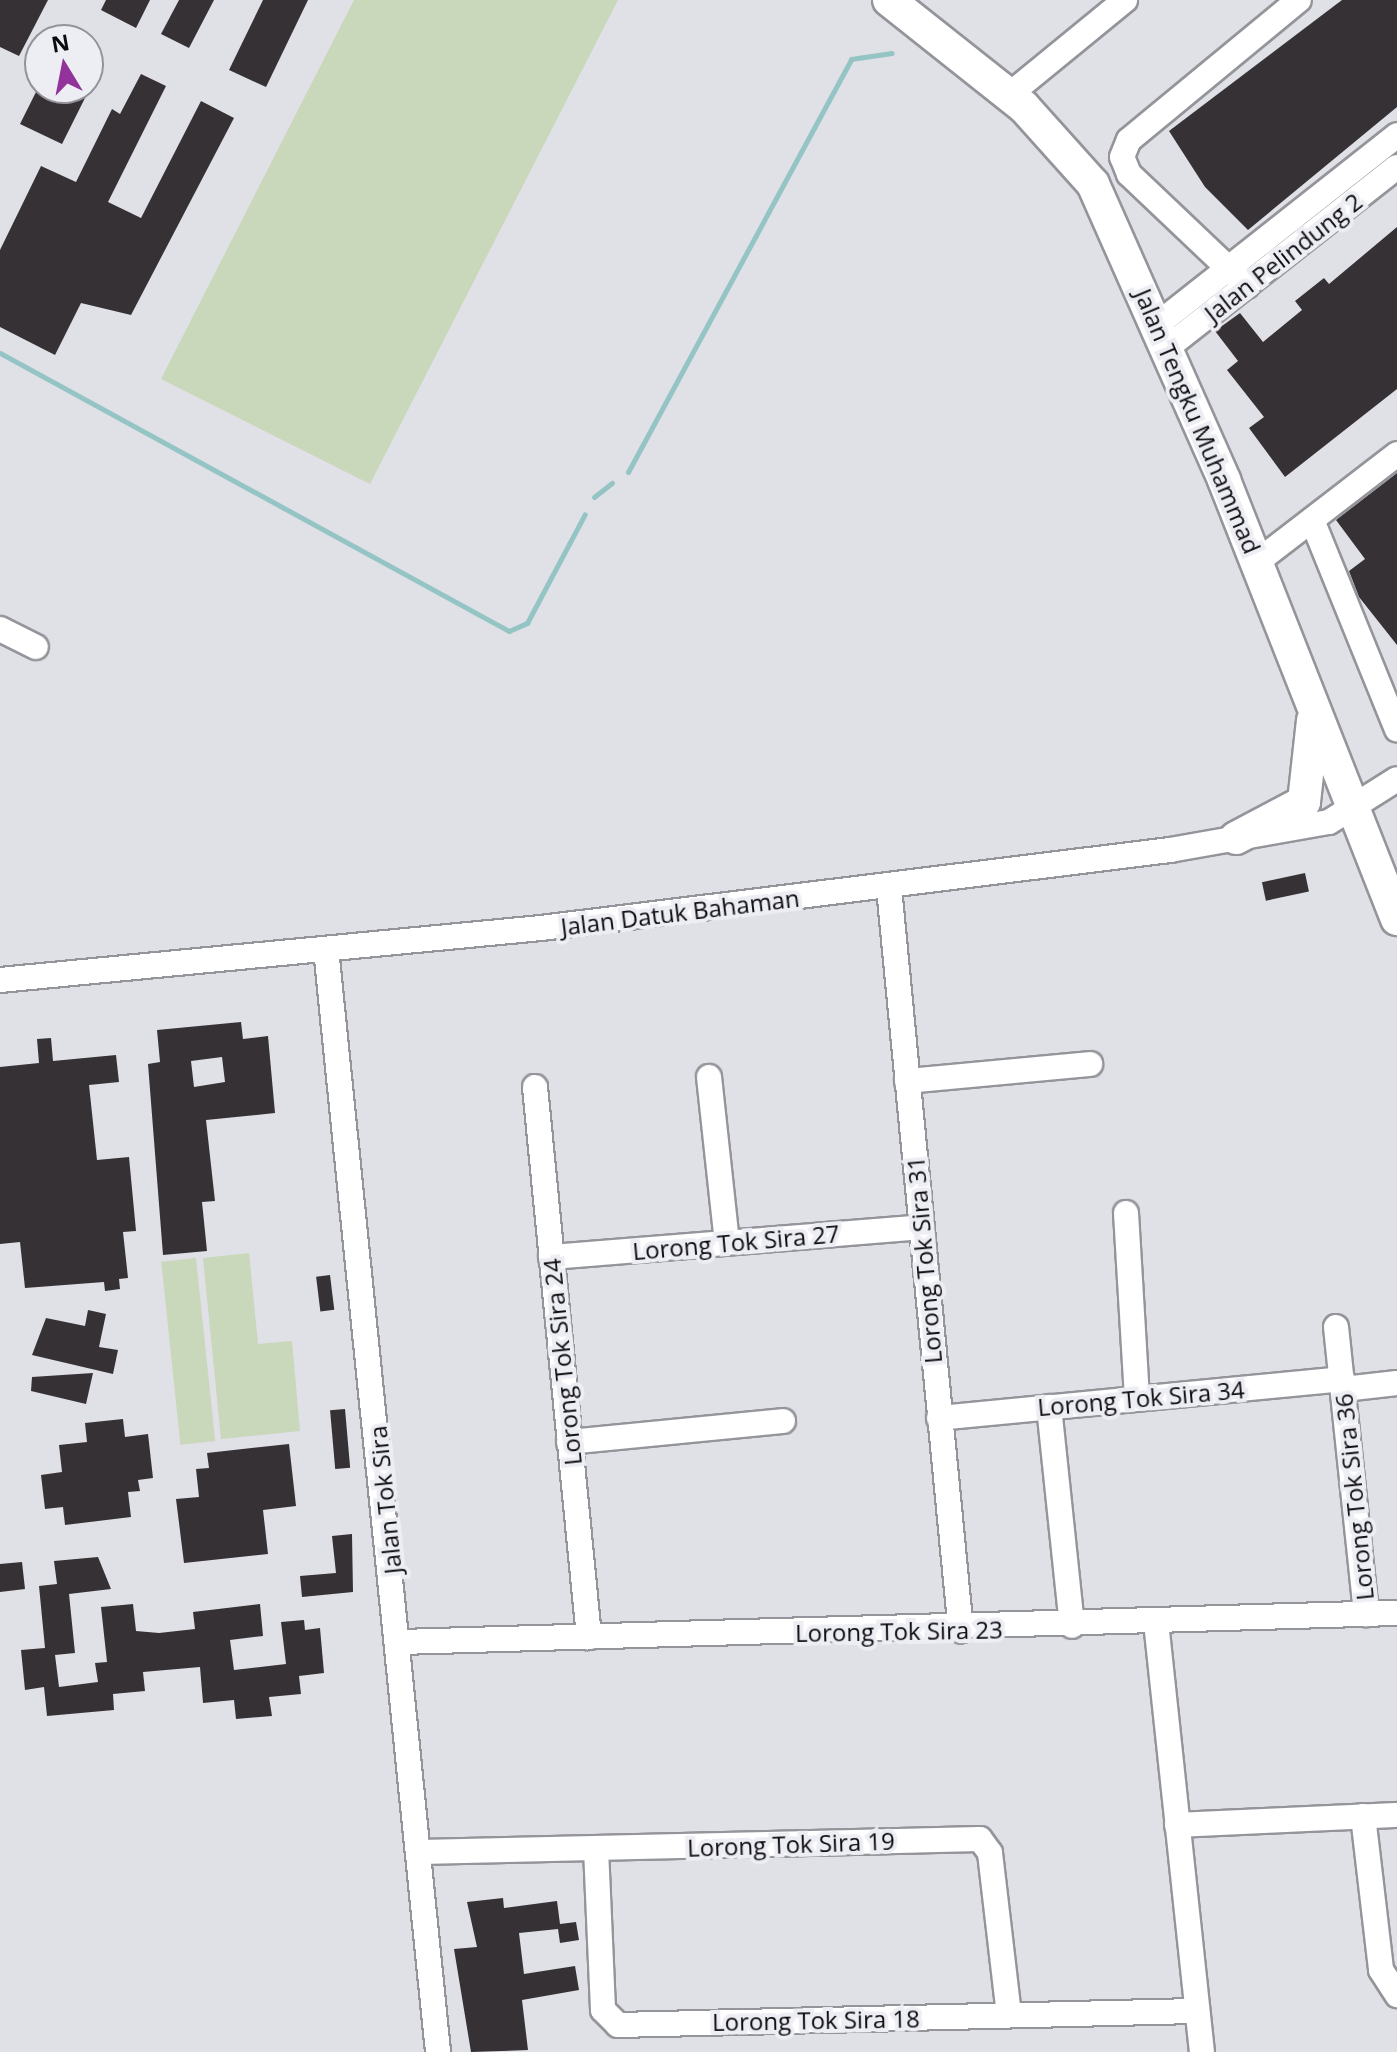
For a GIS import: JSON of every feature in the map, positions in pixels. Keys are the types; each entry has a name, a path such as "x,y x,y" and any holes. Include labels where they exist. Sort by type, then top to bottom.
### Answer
{"main road":[{"name":"Jalan Tengku Muhammad","path":"889,0 1009,95 1093,184 1163,336 1257,562 1397,919"},
{"path":"1236,838 1304,802 1312,783 1314,705"}],"street":[{"path":"1009,95 1125,0"},
{"path":"1299,0 1129,140 1122,157 1129,174 1238,278 1397,135"},
{"name":"Jalan Pelindung 2","path":"1163,336 1238,278 1397,167"},
{"path":"1257,562 1397,454"},
{"path":"1312,520 1397,729"},
{"path":"0,629 36,647"},
{"path":"1355,811 1397,779"},
{"name":"Jalan Datuk Bahaman","path":"0,980 326,949 889,888 1236,838 1355,811"},
{"name":"Lorong Tok Sira 31","path":"889,888 961,1631"},
{"name":"Jalan Tok Sira","path":"326,949 400,1642 438,2052"},
{"path":"907,1081 1090,1064"},
{"path":"709,1077 727,1242"},
{"name":"Lorong Tok Sira 24","path":"535,1087 589,1637"},
{"path":"1126,1213 1137,1399"},
{"name":"Lorong Tok Sira 27","path":"551,1257 920,1227"},
{"name":"Lorong Tok Sira 36","path":"1336,1327 1366,1614"},
{"name":"Lorong Tok Sira 34","path":"939,1418 1137,1399 1397,1383"},
{"path":"1049,1407 1072,1626"},
{"path":"569,1442 783,1421"},
{"name":"Lorong Tok Sira 23","path":"400,1642 961,1631 1397,1613"},
{"path":"1156,1622 1202,2052"},
{"path":"1177,1825 1397,1815"},
{"path":"1363,1816 1381,1970 1397,1995"},
{"name":"Lorong Tok Sira 19","path":"420,1852 980,1839 989,1846 1009,2015"},
{"name":"Lorong Tok Sira 18","path":"596,1849 603,2010 618,2025 1197,2011"}],"green space":[{"path":"354,0 618,0 370,484 161,379"},
{"path":"249,1253 258,1344 292,1341 300,1431 221,1439 203,1258"},
{"path":"196,1258 215,1441 180,1445 161,1262"}],"building":[{"path":"0,0 48,0 36,24 24,24 24,46 19,56 0,47"},
{"path":"106,0 150,0 136,28 101,10"},
{"path":"179,0 214,0 189,48 161,34"},
{"path":"263,0 308,0 266,87 229,70"},
{"path":"1342,0 1397,0 1397,107 1248,230 1205,187 1169,131"},
{"path":"141,74 166,86 108,202 141,218 201,101 234,118 131,315 81,303 55,355 0,327 0,250 41,166 76,182 112,109 120,114"},
{"path":"30,104 82,104 62,144 20,124"},
{"path":"1397,227 1397,389 1285,477 1249,428 1264,417 1227,370 1238,361 1215,331 1240,313 1263,342 1302,310 1295,301 1324,278 1329,284"},
{"path":"1397,473 1397,645 1359,597 1349,571 1365,559 1336,520"},
{"path":"1305,873 1309,892 1266,901 1262,882"},
{"path":"241,1022 243,1039 268,1036 275,1113 206,1120 215,1201 202,1202 207,1251 163,1255 148,1064 160,1062 157,1030","holes":["222,1057 225,1082 194,1087 191,1061"]},
{"path":"51,1038 53,1061 116,1055 119,1082 89,1085 97,1160 129,1157 136,1231 123,1232 128,1278 119,1279 120,1289 105,1291 104,1282 25,1288 20,1242 0,1244 0,1067 39,1063 37,1039"},
{"path":"330,1275 334,1310 320,1311 316,1277"},
{"path":"88,1310 106,1314 99,1347 118,1350 113,1374 32,1355 46,1318 85,1326"},
{"path":"93,1373 86,1404 31,1391 32,1377"},
{"path":"345,1409 350,1468 335,1469 330,1410"},
{"path":"123,1419 125,1437 148,1434 153,1478 138,1480 140,1491 128,1492 131,1517 65,1525 63,1507 45,1509 41,1475 62,1472 59,1445 87,1442 85,1423"},
{"path":"289,1444 296,1506 263,1510 268,1554 184,1563 176,1499 199,1497 196,1469 209,1468 207,1453"},
{"path":"352,1534 353,1592 302,1597 300,1576 336,1573 332,1536"},
{"path":"98,1557 111,1589 69,1594 75,1653 55,1655 59,1687 98,1682 95,1663 107,1662 101,1607 133,1604 136,1631 159,1633 195,1629 193,1612 260,1604 263,1636 230,1640 234,1670 286,1664 281,1622 304,1620 305,1630 320,1628 324,1673 299,1676 301,1694 269,1697 272,1716 236,1719 234,1700 203,1703 200,1667 143,1672 145,1691 113,1694 114,1710 47,1716 44,1687 25,1690 21,1650 45,1648 39,1586 57,1584 54,1561"},
{"path":"22,1562 25,1589 0,1592 0,1564"},
{"path":"503,1898 504,1908 557,1901 560,1924 576,1922 579,1940 560,1943 558,1929 519,1933 524,1974 575,1966 579,1990 522,2000 528,2050 471,2052 454,1949 477,1947 467,1902"}],"waterway":[{"path":"628,472 851,59 892,53"},
{"path":"0,353 509,631 527,623 585,514"},
{"path":"594,497 612,483"}]}
